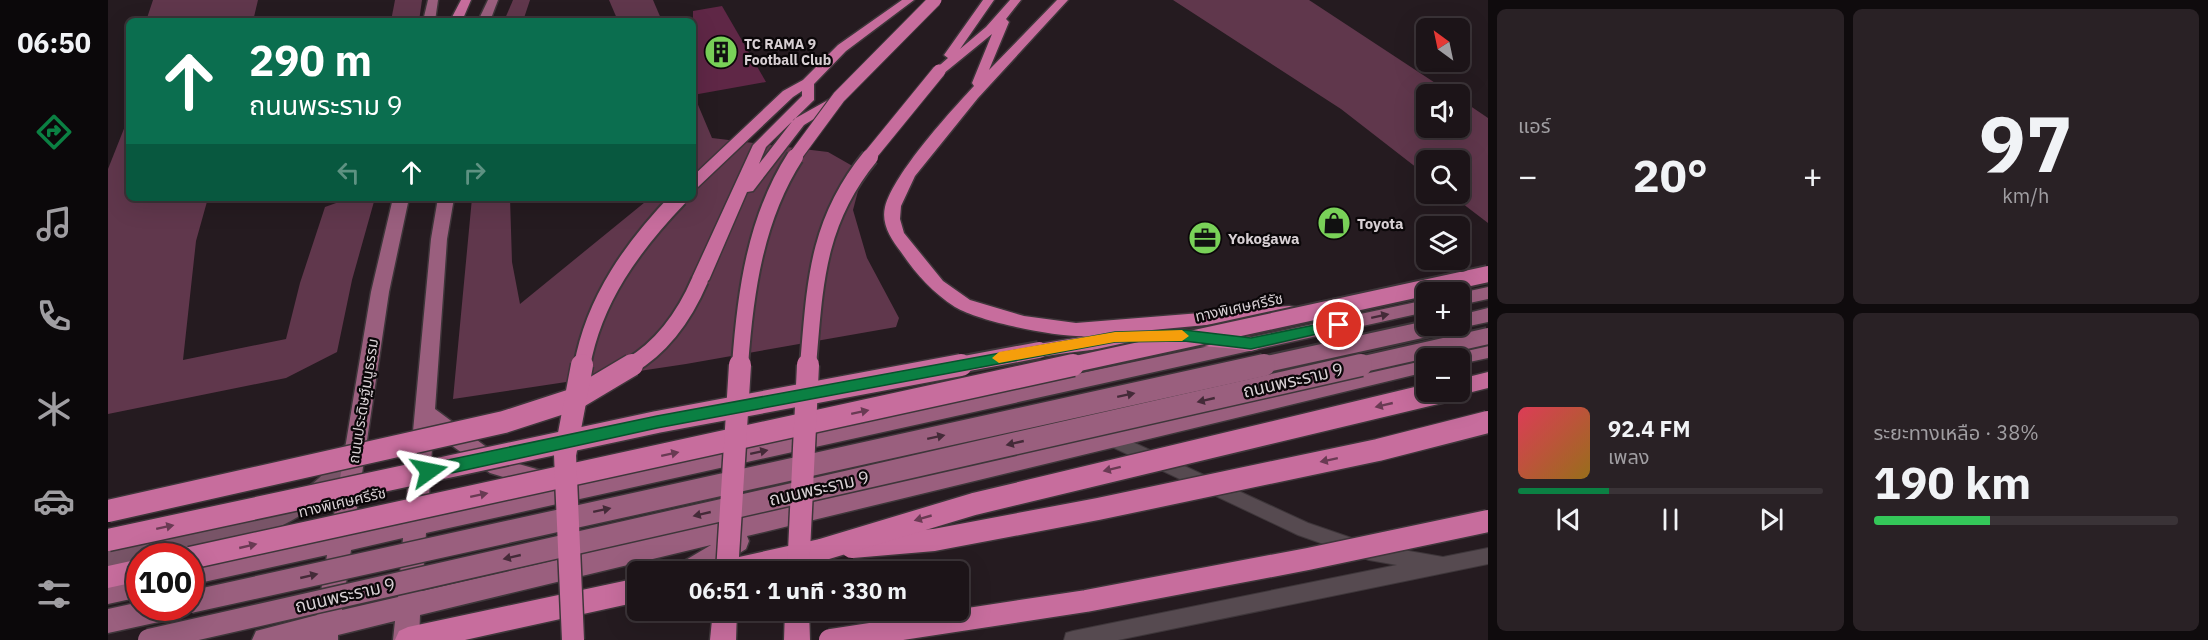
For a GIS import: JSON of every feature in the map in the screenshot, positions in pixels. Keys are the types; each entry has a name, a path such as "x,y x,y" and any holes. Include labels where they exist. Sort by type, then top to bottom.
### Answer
{"highway":[{"path":"457,18 466,0"},
{"path":"696,181 788,94 808,82 842,48 909,0"},
{"path":"728,561 741,331 747,284 767,213 791,163 833,103 881,51 935,0"},
{"path":"798,561 804,414 816,275 826,232 850,181 939,71 989,0"},
{"path":"939,71 1005,15 1016,0"},
{"path":"1062,0 973,95 908,175 893,206 892,219 896,234 920,267 938,285 964,304 1024,323 1076,330 1340,308"},
{"path":"973,95 1005,15"},
{"path":"108,511 504,422 575,399 637,362 665,338 687,310 760,145 809,97 808,82"},
{"path":"727,216 799,122 833,103"},
{"path":"573,640 565,455 584,354 607,292 643,236 676,201"},
{"name":"ทางพิเศษศรีรัช","path":"204,555 1488,274"},
{"path":"108,540 657,422 1039,350 1115,337 1184,336 1251,344"},
{"path":"1470,385 1488,381"},
{"path":"772,561 821,550 974,504 1416,398"},
{"path":"821,550 934,540 1098,509 1378,450 1488,422"},
{"path":"830,640 1098,599 1308,560 1488,521"},
{"path":"108,577 126,573"},
{"path":"407,640 627,594"},
{"path":"723,640 724,621"},
{"path":"797,621 797,640"}],"main road":[{"path":"430,18 433,0"},
{"path":"485,18 494,0"},
{"name":"ถนนประดิษฐ์มนูธรรม","path":"326,633 380,292 400,201"},
{"path":"407,640 414,526 439,239 445,201"},
{"path":"1470,297 1488,293"},
{"path":"204,571 1039,392 1416,308"},
{"path":"1470,319 1488,315"},
{"name":"ถนนพระราม 9","path":"204,599 1416,331"},
{"name":"ถนนพระราม 9","path":"149,640 1488,336"},
{"path":"1470,355 1488,351"},
{"name":"ถนนพระราม 9","path":"265,640 326,633 408,606 1416,367"},
{"path":"424,412 457,439 498,467 577,491"},
{"path":"108,560 252,528 305,503 336,476 356,444"},
{"path":"705,561 772,519"},
{"path":"108,592 126,588"},
{"path":"464,640 627,595"},
{"path":"108,621 126,617"}],"street":[{"path":"1113,440 1304,529 1369,552 1443,565"},
{"path":"1073,640 1488,556"}],"shaded area":[{"path":"153,0 258,0 254,18 147,18"},
{"path":"395,0 422,0 419,18 392,18"},
{"path":"513,0 530,0 524,18 505,18"},
{"path":"609,0 653,0 661,18 617,18"},
{"path":"1173,0 1309,0 1437,84 1416,84 1416,138 1470,138 1470,106 1488,118 1488,223 1463,204 1470,204 1470,150 1416,150 1416,167 1341,109"},
{"path":"696,100 712,138 828,152 863,172 853,210 867,258 899,318 896,327 686,364 453,399 472,201 510,201 512,262 520,304 646,201 696,201"},
{"path":"126,124 126,201 207,201 196,241 183,360 286,339 300,283 325,207 342,201 374,201 352,280 337,352 286,378 108,414 108,169"}],"building":[{"name":"TC RAMA 9 Football Club","path":"722,6 766,82 696,94 696,18 693,18 693,11"}],"slow traffic":[{"path":"999,358 1115,337 1182,336"}],"place":[{"name":"TC RAMA 9 Football Club","path":"721,52"},
{"name":"Toyota","path":"1334,223"},
{"name":"Yokogawa","path":"1205,238"}],"route":[{"path":"429,471 657,422 1115,337 1184,336 1219,338 1251,344 1339,325"}]}
